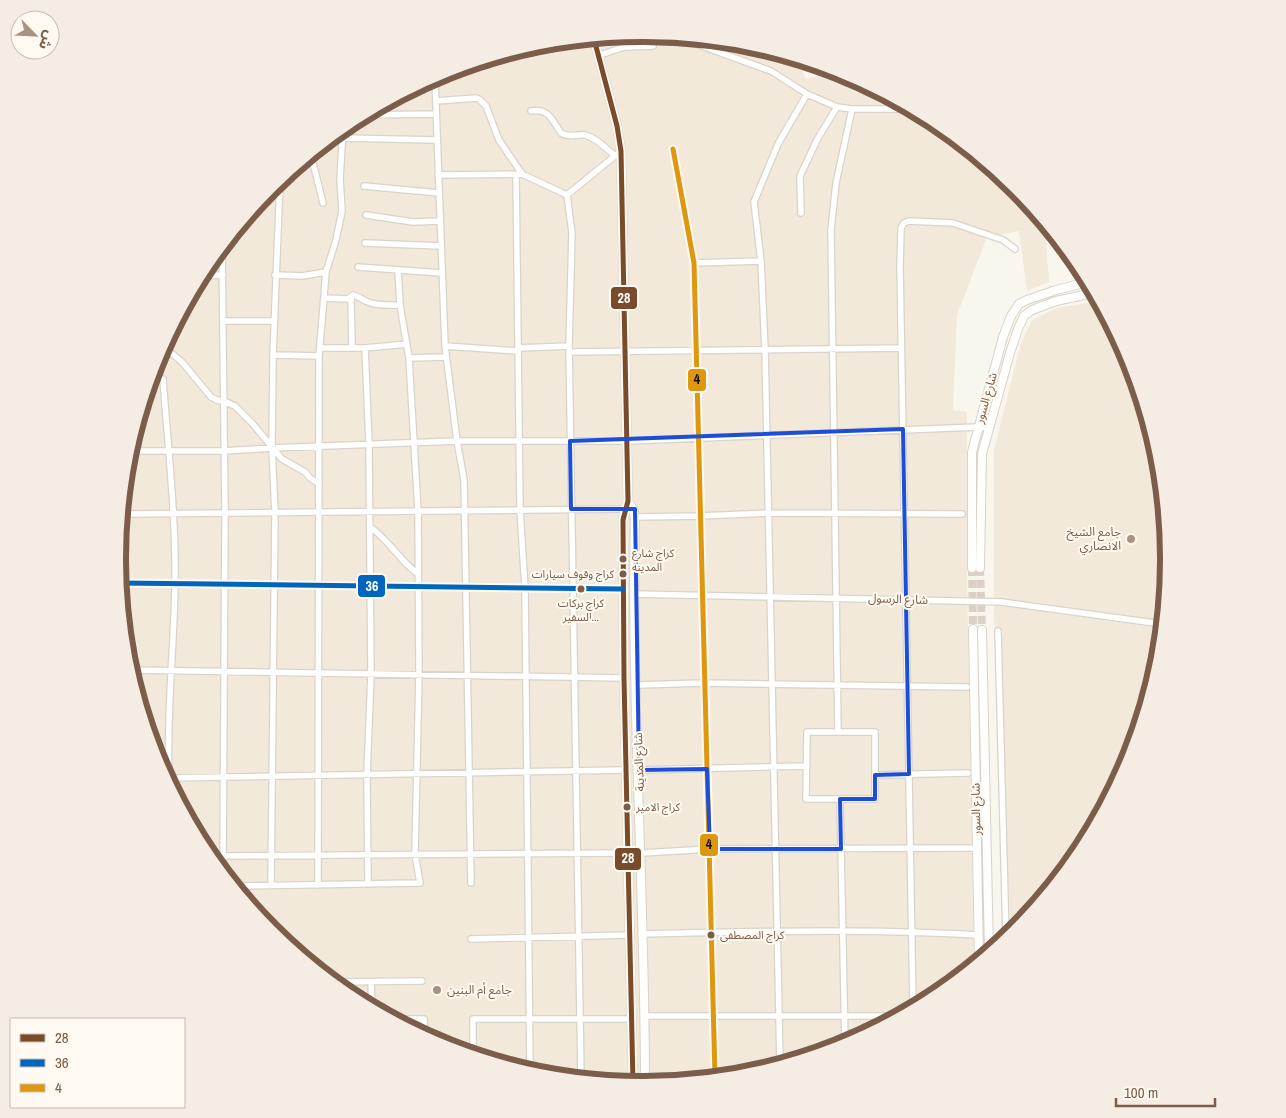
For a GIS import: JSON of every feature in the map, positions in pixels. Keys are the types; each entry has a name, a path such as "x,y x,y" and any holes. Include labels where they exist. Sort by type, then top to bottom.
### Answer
{"main road":[{"name":"شارع المدينة","path":"597,45 617,126 626,352 626,441 639,770 645,1076"},
{"name":"شارع السور","path":"972,568 972,463 978,427 1003,337 1019,304 1036,296 1080,284"},
{"name":"شارع السور","path":"980,568 981,462 1010,352 1024,316 1032,310 1086,294"},
{"name":"شارع المدينة","path":"630,509 623,520 623,589 633,1075"},
{"name":"شارع السور","path":"973,629 979,951"},
{"name":"شارع السور","path":"982,630 989,942"}],"street":[{"path":"600,55 624,47 653,46"},
{"path":"703,46 771,71 807,94 837,107 852,110 896,109"},
{"path":"435,87 445,346 464,480 466,510 471,883"},
{"path":"780,1057 765,350 761,261 754,202 778,144 807,94"},
{"path":"436,101 476,98 482,101 486,106 499,140 519,174 519,440 520,509 525,589 530,1063"},
{"path":"801,212 800,176 818,138 837,107"},
{"path":"531,111 540,110 546,112 565,136 583,135 590,137 618,153 567,195"},
{"path":"838,732 831,230 836,183 852,110"},
{"path":"381,115 436,114"},
{"path":"318,885 320,348 326,272 336,240 342,211 340,179 344,138"},
{"path":"345,138 436,140"},
{"path":"673,149 694,263 715,1070"},
{"path":"313,162 323,202"},
{"path":"438,175 519,174 567,195"},
{"path":"364,186 438,192"},
{"path":"271,886 275,513 272,448 273,355 279,193"},
{"path":"567,195 572,233 569,349 581,1071"},
{"path":"366,215 412,222 440,221"},
{"path":"913,999 901,348 901,228 904,223 909,221 953,223 1003,240 1015,249"},
{"path":"365,243 441,246"},
{"path":"222,260 223,856 628,853"},
{"path":"694,263 761,261"},
{"path":"358,267 442,273"},
{"path":"244,886 420,883 415,854 419,674 418,511 409,358 400,305 398,270"},
{"path":"275,275 302,276 326,272"},
{"path":"212,276 223,275"},
{"path":"324,298 348,299 353,295 369,303 400,305"},
{"path":"351,298 352,348"},
{"path":"224,321 274,321"},
{"path":"320,348 365,348 407,344"},
{"path":"445,346 626,352 901,348"},
{"path":"365,348 369,444 371,674 367,775 368,884"},
{"path":"170,352 182,362 211,397 232,405 248,418 282,459 306,472 310,478 319,484"},
{"path":"273,355 320,356"},
{"path":"409,358 446,357"},
{"path":"163,379 173,514 175,584 169,764"},
{"path":"138,451 224,452 272,448 458,441 626,441 903,429 989,428"},
{"path":"129,514 630,509 700,516 768,513 962,514"},
{"path":"370,527 384,537 408,567 418,574"},
{"path":"127,583 572,590 623,589"},
{"name":"شارع الرسول","path":"633,594 1002,602 1155,623"},
{"path":"998,631 1006,926"},
{"path":"138,670 624,678"},
{"path":"636,685 704,683 967,687"},
{"path":"807,732 838,732 875,732 874,799 806,799 807,732"},
{"path":"639,770 807,766"},
{"path":"177,780 626,770"},
{"path":"875,775 968,773"},
{"path":"840,799 845,1034"},
{"path":"641,853 775,848 976,848"},
{"path":"643,934 912,931 978,935"},
{"path":"471,939 629,935"},
{"path":"347,982 422,981"},
{"path":"371,982 372,998"},
{"path":"645,1016 882,1016"},
{"path":"409,1019 424,1019 424,1026"},
{"path":"473,1046 473,1019 631,1019"}],"highlighted area":[{"path":"903,429 909,774 875,775 875,799 840,799 841,849 710,849 707,769 639,770 635,509 571,509 570,441"}],"shaded area":[{"path":"643,42 710,47 744,52 801,67 806,79 821,75 871,96 901,112 957,149 1008,194 1046,236 1049,282 1027,291 1019,231 987,237 957,315 953,410 967,412 967,575 974,955 930,988 901,1006 841,1036 809,1048 744,1066 710,1071 643,1076 576,1071 542,1066 509,1058 445,1036 385,1006 356,988 302,947 278,924 255,900 214,846 196,817 166,757 144,693 136,660 131,626 126,559 131,492 136,458 144,425 166,361 196,301 214,272 255,218 278,194 302,171 356,130 385,112 445,82 509,60 542,52 576,47"},
{"path":"1091,302 1120,361 1132,393 1150,458 1155,492 1160,559 1158,593 1150,660 1142,693 1120,757 1090,817 1072,846 1031,900 1010,922 994,615 994,450 1021,343 1032,320 1057,308"}],"tunnel":[{"path":"972,568 973,629"},
{"path":"980,568 982,630"}],"transit line":[{"name":"28","path":"596,45 617,126 621,151 628,501 623,520 624,678 633,1075"},
{"name":"4","path":"673,149 694,263 715,1070"},
{"name":"36","path":"127,583 623,589"}],"place":[{"name":"جامع الشيخ الانصاري","path":"1131,539"},
{"name":"كراج شارع المدينه","path":"623,559"},
{"name":"كراج وقوف سيارات","path":"623,574"},
{"name":"كراج بركات السفير...","path":"581,589"},
{"name":"كراج الامير","path":"627,807"},
{"name":"كراج المصطفى","path":"711,935"},
{"name":"جامع أم البنين","path":"437,990"}]}
